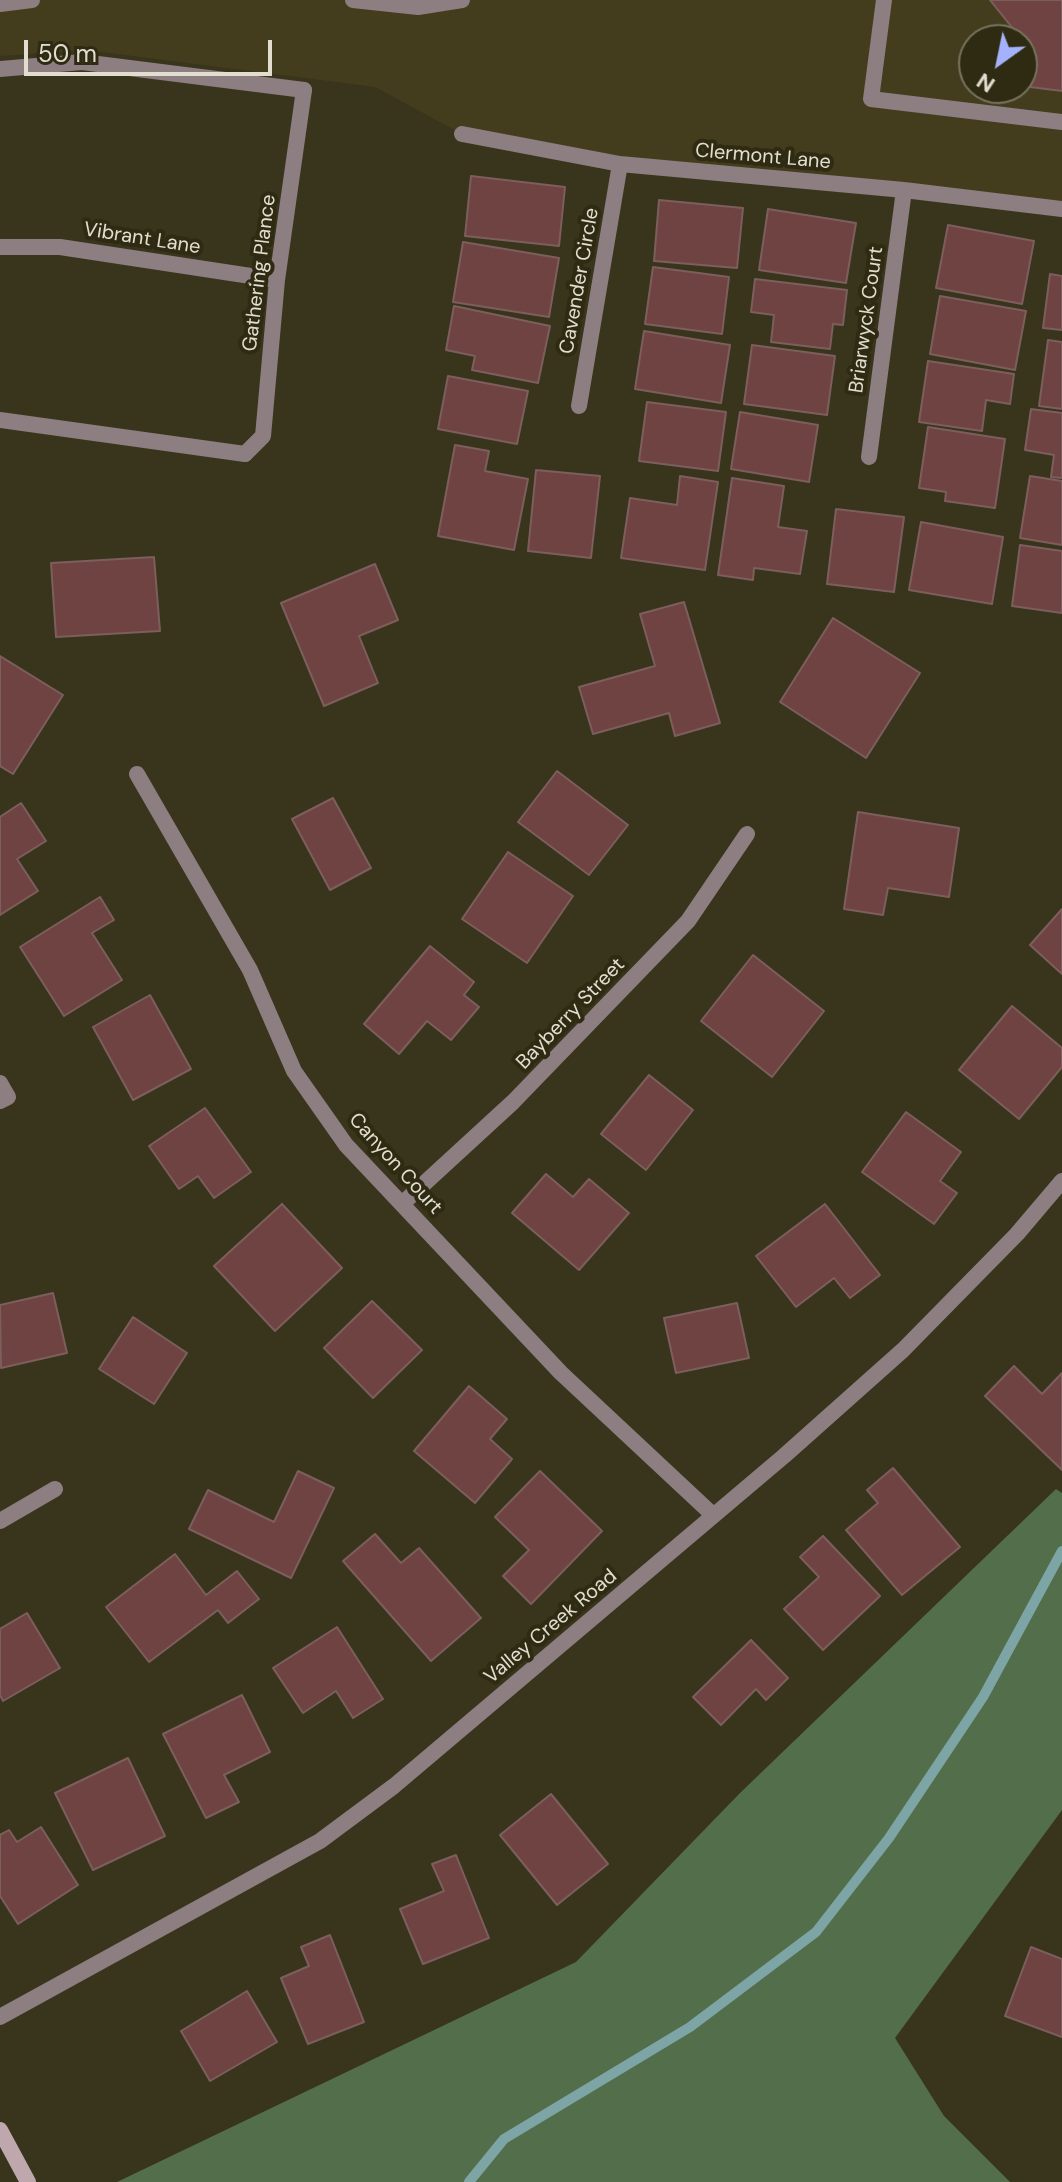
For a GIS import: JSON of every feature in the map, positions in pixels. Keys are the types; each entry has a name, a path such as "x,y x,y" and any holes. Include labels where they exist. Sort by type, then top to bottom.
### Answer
{"main road":[{"path":"0,2130 28,2182"}],"street":[{"path":"0,4 32,0"},
{"path":"353,0 418,7 462,0"},
{"path":"884,0 871,99 1062,122"},
{"name":"Gathering Plance","path":"0,69 82,62 304,90 277,280 263,436 245,454 0,420"},
{"name":"Clermont Lane","path":"462,134 620,164 904,190 1062,209"},
{"name":"Cavender Circle","path":"579,406 620,164"},
{"name":"Briarwyck Court","path":"869,457 904,190"},
{"name":"Vibrant Lane","path":"0,247 60,247 277,280"},
{"name":"Canyon Court","path":"137,774 250,970 294,1071 346,1145 561,1373 713,1515"},
{"name":"Bayberry Street","path":"403,1203 513,1102 688,921 747,834"},
{"path":"0,1083 8,1097 0,1101"},
{"name":"Valley Creek Road","path":"0,2017 320,1841 394,1786 903,1350 1017,1234 1062,1181"},
{"path":"0,1521 55,1489"}],"shaded area":[{"path":"0,0 1062,0 1062,209 620,164 462,134 375,87 86,50 0,56"}],"green space":[{"path":"1056,1489 1062,1493 1062,1810 895,2038 944,2116 1010,2182 117,2182 576,1962 740,1793"}],"building":[{"path":"990,0 1062,0 1062,91 1038,88 1038,24 1009,24"},
{"path":"471,176 565,187 559,246 465,236"},
{"path":"659,200 743,208 737,268 654,261"},
{"path":"768,209 856,223 846,283 759,270"},
{"path":"948,225 1034,241 1022,304 936,288"},
{"path":"463,242 559,258 549,317 453,302"},
{"path":"653,267 729,277 722,334 645,324"},
{"path":"1050,274 1062,276 1062,330 1043,328"},
{"path":"755,279 847,290 843,325 833,324 830,349 771,342 774,315 751,312"},
{"path":"940,296 1026,311 1015,370 930,354"},
{"path":"454,306 550,326 538,383 472,370 475,356 446,350"},
{"path":"644,331 730,345 721,403 635,389"},
{"path":"1048,340 1062,342 1062,409 1039,406"},
{"path":"752,345 835,356 827,415 744,404"},
{"path":"928,361 1014,374 1010,404 986,400 982,431 919,422"},
{"path":"448,376 528,391 517,444 438,429"},
{"path":"647,402 726,412 718,471 639,461"},
{"path":"1031,409 1062,413 1062,478 1051,477 1054,455 1025,450"},
{"path":"740,412 818,425 809,482 731,469"},
{"path":"928,427 1005,439 995,508 945,501 946,492 919,488"},
{"path":"455,445 489,451 485,471 528,479 514,550 438,536"},
{"path":"536,470 600,476 591,558 528,551"},
{"path":"680,476 718,482 705,570 621,558 630,498 677,505"},
{"path":"1030,476 1062,481 1062,545 1020,538"},
{"path":"732,478 784,486 778,527 807,531 800,574 754,568 753,580 718,575"},
{"path":"836,509 904,517 894,592 827,584"},
{"path":"921,522 1003,537 992,604 909,590"},
{"path":"1020,545 1062,551 1062,613 1012,606"},
{"path":"154,557 160,631 56,637 51,563"},
{"path":"375,564 398,620 359,636 378,683 324,706 281,603"},
{"path":"684,602 720,723 675,736 669,713 593,734 579,687 655,666 640,614"},
{"path":"833,618 920,673 866,758 780,702"},
{"path":"0,656 63,695 13,774 0,766"},
{"path":"557,771 628,825 589,875 518,822"},
{"path":"333,798 371,868 330,890 292,819"},
{"path":"21,803 46,841 17,859 38,891 0,915 0,817"},
{"path":"858,812 959,828 949,897 888,888 883,915 844,909"},
{"path":"508,852 573,896 527,963 462,919"},
{"path":"100,897 114,920 92,933 122,980 64,1016 20,947"},
{"path":"1062,909 1062,974 1030,945"},
{"path":"430,946 474,982 464,995 479,1007 451,1040 427,1021 399,1054 364,1024"},
{"path":"753,955 824,1011 772,1077 701,1021"},
{"path":"150,995 191,1069 133,1100 93,1027"},
{"path":"1012,1006 1062,1048 1062,1067 1019,1119 959,1070"},
{"path":"649,1075 693,1110 646,1170 601,1134"},
{"path":"205,1108 251,1172 214,1198 198,1176 179,1189 149,1146"},
{"path":"906,1112 961,1152 940,1181 957,1193 934,1224 862,1172"},
{"path":"546,1174 573,1197 589,1179 629,1213 579,1270 512,1213"},
{"path":"282,1204 342,1268 275,1331 214,1266"},
{"path":"825,1204 880,1275 850,1298 834,1278 796,1307 756,1256"},
{"path":"53,1293 67,1353 1,1368 0,1305"},
{"path":"372,1301 422,1350 373,1398 324,1348"},
{"path":"737,1303 749,1358 676,1373 664,1318"},
{"path":"133,1317 187,1353 154,1404 99,1369"},
{"path":"1014,1366 1042,1394 1062,1373 1062,1470 985,1396"},
{"path":"469,1386 507,1419 490,1439 512,1459 475,1503 414,1451"},
{"path":"893,1468 960,1547 902,1595 846,1530 878,1503 867,1490"},
{"path":"298,1471 334,1488 291,1578 189,1529 208,1490 274,1522"},
{"path":"540,1471 602,1531 531,1604 503,1576 529,1550 495,1517"},
{"path":"375,1534 401,1563 419,1548 481,1618 431,1661 343,1561"},
{"path":"823,1536 880,1596 823,1650 784,1609 819,1577 800,1557"},
{"path":"175,1554 206,1595 237,1571 259,1599 228,1623 218,1610 149,1662 106,1607"},
{"path":"27,1613 60,1668 3,1701 0,1695 0,1629"},
{"path":"337,1627 383,1699 353,1718 336,1691 303,1713 273,1668"},
{"path":"751,1640 788,1678 766,1700 756,1689 721,1725 693,1697"},
{"path":"242,1695 270,1752 224,1775 239,1802 206,1818 163,1734"},
{"path":"128,1758 165,1836 93,1870 55,1793"},
{"path":"551,1794 608,1864 557,1905 500,1835"},
{"path":"41,1827 78,1885 18,1924 0,1896 0,1835 9,1830 17,1842"},
{"path":"456,1855 489,1938 423,1964 400,1909 444,1891 432,1864"},
{"path":"330,1935 364,2022 308,2044 281,1978 309,1966 301,1947"},
{"path":"1031,1947 1062,1959 1062,2037 1005,2016"},
{"path":"247,1991 277,2042 210,2081 181,2031"}],"waterway":[{"path":"469,2182 504,2139 690,2027 816,1932 889,1838 983,1697 1062,1551"}]}
